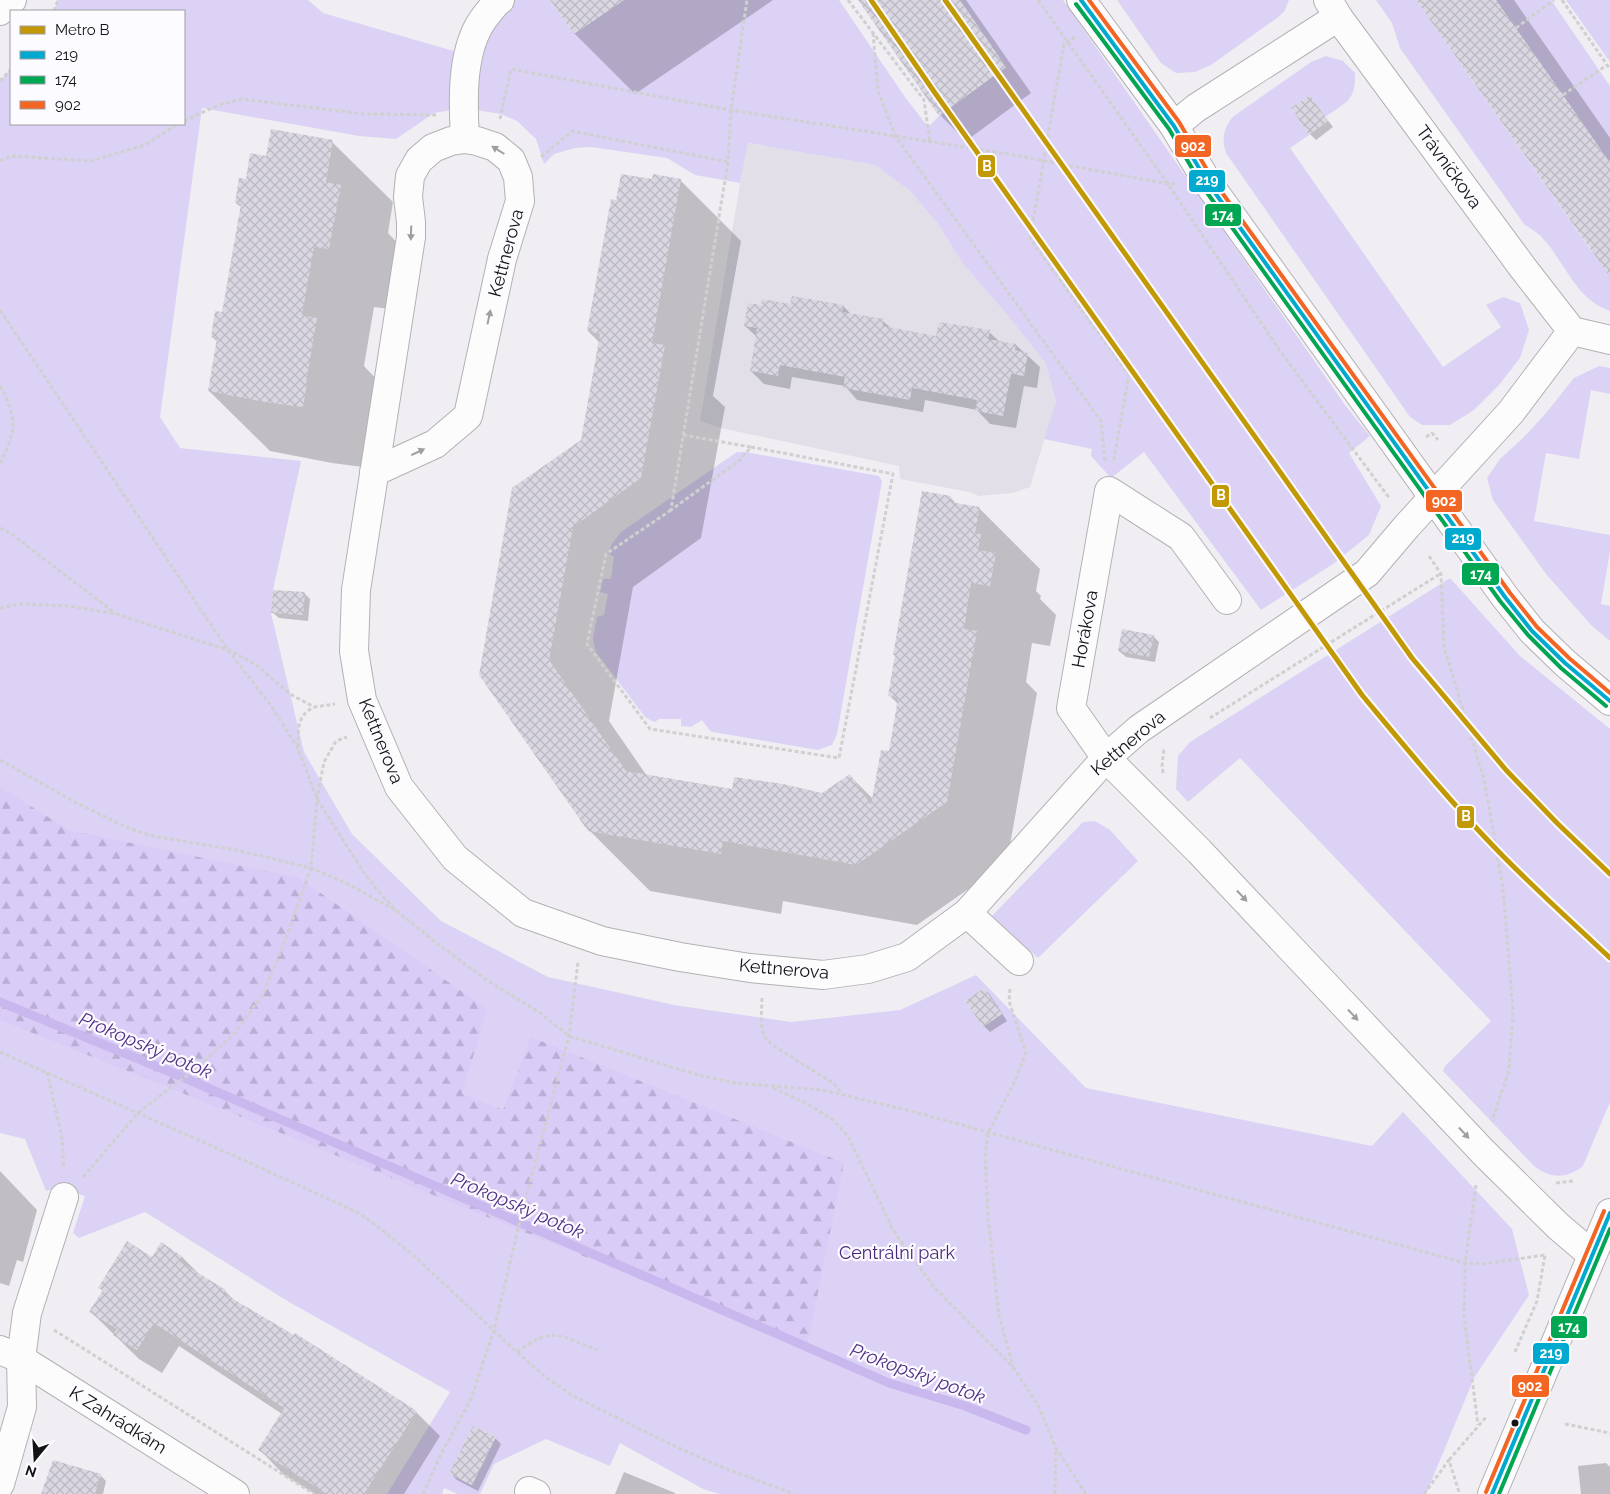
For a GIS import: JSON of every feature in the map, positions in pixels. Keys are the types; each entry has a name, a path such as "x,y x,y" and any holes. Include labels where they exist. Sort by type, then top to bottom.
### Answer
{"street":[{"path":"0,11 12,0"},
{"path":"464,127 468,55 480,24 500,0"},
{"path":"1081,0 1174,126 1208,183 1505,596 1532,631 1565,663 1610,701"},
{"path":"1174,126 1333,8"},
{"name":"Trávníčkova","path":"1333,8 1523,268 1572,331"},
{"name":"Kettnerova","path":"374,472 435,444 468,416 502,259 520,201 518,177 511,160 495,147 477,140 464,127 451,141 433,148 419,160 410,176 408,197 411,237 374,472 356,590 354,651 362,700 399,787 455,858 523,913 602,941 680,957 823,975 868,969 908,957 967,913 1106,758 1139,729 1367,573 1434,496"},
{"path":"1434,496 1511,412 1572,331 1610,340"},
{"path":"1109,491 1181,537 1227,600"},
{"name":"Horákova","path":"1109,491 1071,708 1106,758 1208,861 1484,1153 1558,1226 1592,1255"},
{"path":"967,913 1019,961"},
{"path":"0,1484 22,1407 11,1354 27,1313 64,1197"},
{"path":"1492,1494 1610,1213"},
{"name":"K Zahrádkám","path":"11,1354 235,1494"}],"path":[{"path":"671,510 728,162 731,110 748,0"},
{"path":"848,0 924,100 930,142"},
{"path":"1038,0 1168,184 1280,351 1390,499"},
{"path":"1516,28 1554,0"},
{"path":"1562,0 1610,69"},
{"path":"873,33 878,91 896,137 1101,421 1109,491"},
{"path":"1064,44 1030,239 1129,375 1109,491"},
{"path":"1563,95 1607,65"},
{"path":"495,147 511,69 731,110 1008,154 1168,184 1208,183"},
{"path":"0,81 10,70"},
{"path":"185,120 219,105 242,99 464,127"},
{"path":"0,161 11,156 91,161 145,145 176,125"},
{"path":"518,177 572,131 728,162"},
{"path":"0,310 228,650 269,703 298,748 316,799 364,873 382,896 398,912 439,945 474,971 539,1012 569,1036 698,1075 736,1083 822,1090 907,1110 1465,1263 1482,1264 1545,1255"},
{"path":"0,386 4,393 13,425 0,465"},
{"path":"1423,438 1432,433 1438,440"},
{"path":"683,435 751,447 893,474 839,758 650,729 587,644 606,554 740,460 751,447"},
{"path":"0,528 10,533 116,614"},
{"path":"1429,556 1441,574 1444,647 1484,779 1503,888 1513,1010 1509,1070 1474,1191 1465,1263 1464,1316 1478,1425"},
{"path":"1208,720 1441,574"},
{"path":"0,608 21,604 70,606 116,614 228,650 255,664 290,694 314,707"},
{"path":"298,748 299,725 304,713 314,707 362,700"},
{"path":"64,1197 138,1113 194,1072 235,1033 263,994 284,944 311,868 316,799 324,762 336,741 374,726"},
{"path":"1139,729 1156,744 1164,748 1170,744"},
{"path":"0,760 73,801 126,827 152,836 236,850 311,868 348,884 398,912"},
{"path":"423,1494 440,1456 471,1400 494,1330 523,1208 569,1036 576,973 584,934"},
{"path":"1013,1367 999,1316 988,1216 986,1155 988,1133 1014,1083 1026,1053 1009,1001 1011,975 1019,961"},
{"path":"766,969 761,1017 764,1036 772,1045 833,1084 845,1096"},
{"path":"0,1052 257,1166 358,1214 413,1255 544,1376 584,1402 664,1442 714,1464 794,1494"},
{"path":"47,1072 62,1138 66,1179 64,1197"},
{"path":"771,1087 806,1103 832,1120 848,1136 893,1230 932,1286 1013,1367 1038,1405 1056,1448 1086,1494"},
{"path":"1515,1352 1537,1301 1545,1255 1558,1226"},
{"path":"27,1313 314,1494"},
{"path":"517,1352 540,1338 554,1334 597,1350"},
{"path":"1424,1494 1449,1460 1487,1416"},
{"path":"1565,1424 1610,1433"},
{"path":"1054,1494 1056,1448"},
{"path":"1449,1460 1459,1492"}],"shaded area":[{"path":"747,143 875,165 909,190 938,224 963,264 1045,362 1056,401 1030,487 1012,493 979,496 969,492 900,479 899,466 721,428 700,421"}],"green space":[{"name":"Centrální park","path":"58,0 308,0 323,13 467,55 499,0 550,0 574,34 624,0 839,0 905,97 928,127 939,116 1006,67 960,0 1063,0 1345,405 1370,436 1349,453 1381,506 1369,535 1333,564 1261,610 1144,452 1111,478 1091,456 1092,449 1044,439 1056,401 1045,362 963,264 938,224 909,190 875,165 748,143 740,183 695,175 667,158 591,147 575,148 554,154 544,164 536,139 517,121 501,114 463,108 434,113 396,139 359,136 202,108 160,417 180,448 301,461 273,590 271,613 304,752 352,834 441,921 548,977 674,1005 791,1022 900,1010 976,975 1086,1088 1372,1146 1403,1112 1512,1229 1529,1295 1474,1378 1426,1494 720,1494 703,1489 620,1443 610,1466 546,1439 494,1464 480,1494 458,1494 444,1488 442,1494 387,1494 450,1392 289,1302 145,1212 79,1238 73,1233 85,1196 57,1188 46,1191 25,1139 0,1133 0,81 10,70 10,125 185,125 185,10 54,10","holes":["984,988 1002,1014 983,1027 965,1001","473,1426 496,1437 472,1485 450,1474"]},
{"path":"1117,0 1289,0 1284,12 1277,18 1211,65 1195,72 1176,73 1161,63"},
{"path":"1376,0 1416,0 1610,275 1610,311 1589,299 1580,290 1543,238 1524,224 1400,48 1392,23"},
{"path":"1496,0 1551,0 1610,86 1610,163"},
{"path":"1566,0 1610,0 1610,62"},
{"path":"1326,56 1343,61 1355,73 1354,90 1344,104 1325,117 1310,95 1291,108 1309,135 1290,148 1443,367 1501,327 1486,305 1503,297 1520,303 1529,330 1520,358 1499,385 1474,410 1450,425 1422,425 1410,417 1226,153 1224,133 1234,116 1311,62"},
{"path":"1599,366 1610,368 1610,394 1591,390 1579,459 1546,453 1534,521 1610,535 1610,551 1601,604 1610,606 1610,641 1591,625 1546,574 1493,500 1487,478 1500,459 1546,413 1574,378"},
{"path":"737,452 879,476 882,481 837,734 832,745 818,750 713,732 710,731 702,720 691,727 681,726 681,719 659,719 655,722 650,720 645,717 596,652 593,639 597,617 604,615 608,594 600,592 603,579 611,579 614,557 608,553 612,544 621,532"},
{"path":"1450,578 1520,656 1610,729 1610,1102 1583,1166 1565,1175 1552,1175 1534,1166 1443,1071 1445,1066 1491,1021 1240,758 1188,802 1176,789 1178,756 1190,742"},
{"path":"0,787 69,830 299,878 487,1009 462,1094 503,1110 531,1037 844,1163 807,1347 0,1020"},
{"path":"1095,821 1110,830 1138,861 1038,958 991,917 1083,822"}],"building":[{"path":"550,0 624,0 574,34"},
{"path":"858,0 960,0 1006,67 939,116"},
{"path":"1416,0 1496,0 1563,95 1610,163 1610,277"},
{"path":"1310,95 1328,121 1309,135 1291,108"},
{"path":"271,129 333,140 326,182 341,185 329,249 314,247 302,315 317,318 303,407 270,403 208,391 217,338 211,337 215,311 222,312 241,204 235,203 239,178 246,179 250,153 266,156"},
{"path":"621,174 652,179 653,174 681,179 652,343 665,345 641,478 573,527 549,660 626,771 732,789 734,777 783,784 822,793 850,774 871,805 881,750 889,751 898,698 888,696 895,655 893,655 922,491 951,496 950,502 980,507 975,533 981,534 978,550 996,553 990,586 971,583 964,629 977,631 947,802 856,865 723,841 721,854 588,831 479,675 512,488 581,440 600,334 587,331 611,199 616,200"},
{"path":"792,296 844,305 842,312 884,319 883,326 936,336 939,322 990,330 988,339 1016,344 1015,350 1028,353 1024,376 1011,374 1003,416 975,411 977,400 912,388 910,400 843,388 845,377 780,365 778,376 750,371 757,328 744,326 748,303 761,305 762,299 790,304"},
{"path":"273,590 305,592 303,615 271,613"},
{"path":"1122,629 1154,635 1149,657 1118,651"},
{"path":"984,988 1002,1014 983,1027 965,1001"},
{"path":"127,1241 152,1257 161,1242 183,1257 180,1262 226,1290 223,1293 294,1335 295,1333 417,1411 364,1494 327,1494 258,1450 284,1408 154,1323 137,1350 113,1335 117,1329 89,1312 103,1290 98,1288"},
{"path":"473,1426 496,1437 472,1485 449,1474"},
{"path":"53,1460 101,1474 95,1494 41,1494"}],"waterway":[{"name":"Prokopský potok","path":"0,1002 180,1076 889,1383 965,1406 1026,1430"}],"metro line":[{"name":"B","path":"871,0 1362,695 1464,815 1527,880 1610,958"},
{"name":"B","path":"945,0 1412,658 1506,770 1610,874"}],"transit line":[{"name":"219","path":"1081,0 1174,126 1208,183 1505,597 1532,631 1565,663 1610,701"},
{"name":"902","path":"1089,0 1179,122 1213,180 1510,593 1537,627 1569,658 1610,693"},
{"name":"174","path":"1076,4 1169,129 1203,187 1500,601 1528,635 1561,668 1606,706"},
{"name":"902","path":"1486,1492 1604,1211"},
{"name":"219","path":"1492,1494 1610,1213"},
{"name":"174","path":"1499,1494 1610,1229"}]}
